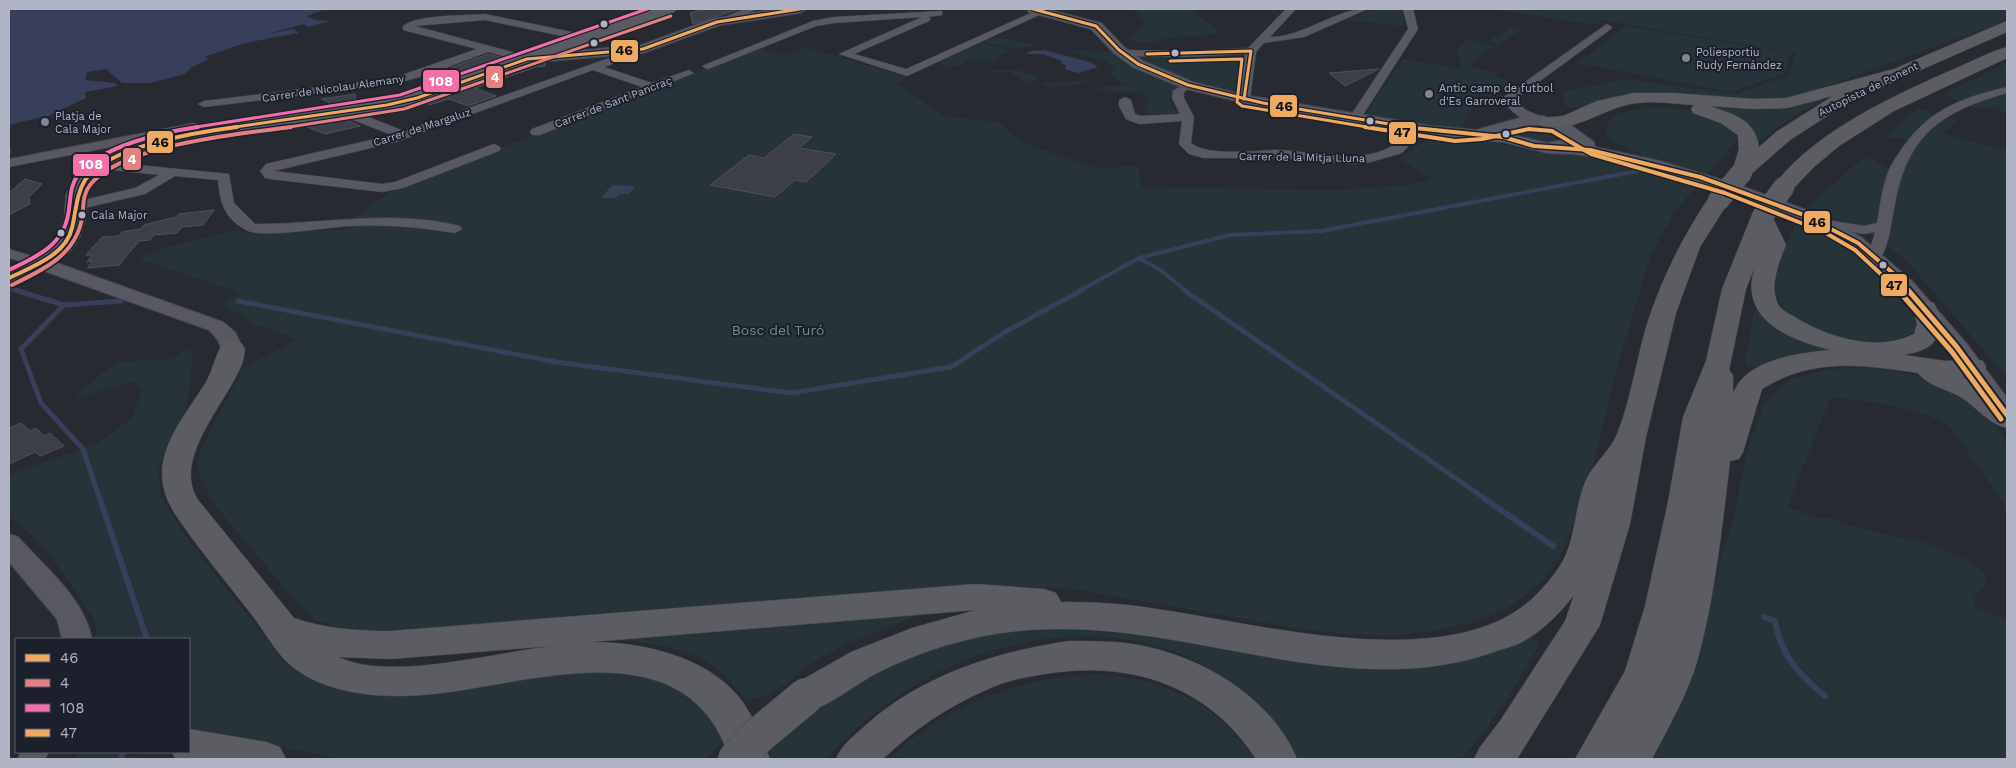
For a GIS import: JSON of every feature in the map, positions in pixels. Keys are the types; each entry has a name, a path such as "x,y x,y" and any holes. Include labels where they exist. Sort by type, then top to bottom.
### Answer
{"highway":[{"name":"Autopista de Ponent","path":"1494,759 1519,725 1582,625 1614,524 1651,350 1675,278 1688,247 1718,201 1742,172 1772,145 1807,120 1842,99 1894,74 2007,26"},
{"name":"Autopista de Ponent","path":"1719,361 1734,289 1762,217 1799,170 1840,136 1905,99 2007,52"},
{"path":"1545,121 1569,121 1603,105 1634,98 1673,98 1745,104 1780,104 1804,100 1894,74"},
{"path":"1576,137 1608,113 1624,107 1655,103 1690,106 1723,116 1744,130 1749,143 1742,172"},
{"path":"1762,217 1775,245 1765,266 1764,294 1767,308 1784,322 1837,344 1945,359 1973,367"},
{"path":"1872,349 1901,348 1922,341 1928,334 1930,324 1925,308"},
{"path":"232,350 226,372 184,442 178,462 177,482 186,506 302,654 312,662 338,675 364,680 422,680 554,660 590,657 622,658 662,667 700,685 724,706 739,727 750,759"},
{"path":"1706,526 1722,503 1727,458 1750,385 1775,370 1814,360 1860,358 1950,368 1973,367"},
{"path":"1632,759 1659,707 1678,662 1691,611 1706,526 1720,425 1719,361"},
{"path":"1595,759 1610,737 1643,671 1662,606 1684,502 1697,417 1719,361"},
{"path":"1900,362 1962,386 1984,400 2007,419"},
{"path":"736,759 758,736 806,696 839,674 891,649 962,625 1017,617 1053,615 1108,617 1158,622 1295,646 1375,654 1408,654 1435,651 1493,638 1518,627 1544,608 1580,560 1601,480 1631,437"},
{"path":"284,629 304,637 332,642 391,645 975,597 1025,600 1069,606 1108,617"},
{"path":"856,759 903,718 954,687 990,673 1038,659 1090,655 1152,662 1198,681 1236,707 1266,741 1277,759"},
{"path":"190,746 266,759"}],"main road":[{"path":"9,278 40,263 58,251 69,237 78,189 93,172 116,158 149,145 203,132 344,112 417,98 669,9"}],"street":[{"path":"586,38 485,17 417,23 407,28 528,59 643,49 753,9"},
{"path":"717,22 800,9"},
{"path":"950,9 844,54 907,73 1038,10 1096,26 1123,53 1148,69 1188,85 1244,98 1419,129 1473,134 1517,141 1534,146 1590,150 1637,160"},
{"path":"1244,98 1251,51 1291,9"},
{"path":"1263,40 1272,40 1310,30 1363,9"},
{"path":"1355,118 1413,29 1408,9"},
{"path":"707,66 813,24 834,20 939,13"},
{"path":"1517,141 1506,134 1504,128 1511,118 1508,99 1608,27"},
{"name":"Carrer de Nicolau Alemany","path":"204,104 394,81 423,73 487,49"},
{"name":"Carrer de Margaluz","path":"495,148 398,185 382,188 270,175 267,171 271,167 404,135 643,49"},
{"path":"1123,53 1187,54 1251,51"},
{"path":"594,66 652,87"},
{"name":"Carrer de Sant Pancraç","path":"536,132 689,73"},
{"name":"Carrer de la Mitja Lluna","path":"1188,85 1179,91 1178,98 1188,117 1186,147 1198,153 1214,156 1280,154 1345,160 1367,159 1398,150 1419,129"},
{"path":"1875,256 1884,226 1896,170 1920,132 1958,104 2007,90"},
{"path":"1125,100 1124,106 1130,116 1139,120 1188,117"},
{"path":"344,112 404,135"},
{"path":"1473,134 1511,118 1545,121 1568,130 1594,147 1729,187 1821,222 1849,237 1875,256 1925,308 1973,367 2007,415"},
{"path":"9,163 194,127"},
{"path":"1558,148 1573,144 1576,141 1576,137"},
{"path":"118,167 224,177 227,204 239,218 252,228 280,228 350,222 421,223 456,228"},
{"path":"76,206 140,190 173,172"},
{"path":"1821,222 1864,230 1884,226"},
{"path":"9,253 216,326 222,331 232,350"},
{"path":"9,544 67,611 72,620 76,638"}],"green space":[{"path":"1130,9 1197,9 1195,10 1198,15 1219,31 1214,34 1169,38 1150,43 1136,42 1130,40 1129,36 1144,24 1135,10"},
{"path":"1373,9 1399,9 1403,15 1404,26 1349,20"},
{"path":"1492,9 2007,9 2007,18 1990,27 1796,97 1775,101 1626,95 1587,106 1572,108 1566,107 1563,92 1625,79 1736,94 1789,75 1795,53 1601,20 1595,25"},
{"name":"Poliesportiu Rudy Fernández","path":"1626,26 1791,53 1785,74 1732,92 1577,63"},
{"path":"1510,27 1522,29 1497,45 1487,41 1505,32"},
{"path":"996,37 1040,45 1013,49 984,42"},
{"name":"Antic camp de futbol d'Es Garroveral","path":"1466,38 1495,46 1472,61 1474,62 1469,66 1498,73 1494,76 1511,82 1493,97 1480,93 1462,129 1371,117 1366,114 1402,59 1462,69 1457,53"},
{"path":"982,43 1011,50 993,61 965,61 961,65 946,68 940,62"},
{"name":"Bosc del Turó","path":"805,47 907,77 896,83 945,116 998,122 1019,141 1095,168 1138,166 1142,187 1332,190 1410,185 1433,179 1398,159 1429,138 1487,140 1537,153 1568,153 1627,160 1643,155 1608,138 1606,135 1608,123 1617,116 1646,108 1681,109 1705,114 1736,131 1738,136 1734,144 1675,211 1650,257 1616,370 1586,496 1561,555 1544,580 1514,604 1474,622 1432,631 1386,636 1344,634 1289,627 1073,589 1010,586 666,609 393,631 346,630 314,619 300,606 212,502 201,479 197,462 203,445 243,368 298,339 252,323 223,304 241,293 139,259 166,247 238,230 244,233 346,230 353,219 396,188 758,48 784,56"},
{"path":"1069,51 1112,51 1129,63 1177,86 1170,99 1178,113 1148,114 1143,108 1150,102 1145,95 1098,88 1129,84 1118,81 1109,74 1116,69 1107,62"},
{"path":"1242,55 1237,88 1231,91 1171,74 1137,57"},
{"path":"2007,63 2007,114 1996,108 1975,108 1944,94"},
{"path":"991,70 1017,70 1040,78 1025,84 1011,72 996,73"},
{"path":"1090,80 1090,82 1048,89 1042,83"},
{"path":"1831,95 1797,114 1756,144 1697,106 1682,103 1788,106"},
{"path":"1917,108 1957,121 1942,133 2007,151 2007,377 1905,259 1868,234 1809,206 1865,156 1899,173 1916,143 1906,139 1885,137"},
{"path":"1540,125 1561,134 1561,139 1544,143 1531,141 1516,131 1521,126"},
{"path":"1798,219 1830,237 1873,271 1912,311 1916,321 1915,331 1900,338 1881,342 1838,338 1817,332 1799,322 1785,310 1777,295 1776,277 1778,267"},
{"path":"1758,310 1841,349 1784,359 1757,368 1747,367 1745,363 1754,311"},
{"path":"192,347 191,380 184,416 167,447 158,472 161,497 187,539 287,665 310,678 352,692 577,669 643,675 692,696 726,738 707,759 335,759 190,730 190,638 96,638 96,623 78,594 42,544 10,517 9,475 98,443 131,419 141,393 135,382 73,398 116,362 170,359"},
{"path":"1872,368 1911,375 1931,381 1968,399 1984,412 1997,427 2007,444 2009,466 2007,509 1952,429 1939,421 1910,410 1878,403 1831,397 1787,507 1822,519 1830,518 1852,526 1929,544 1966,559 1985,572 1985,586 1974,598 1975,607 2007,620 2007,759 1653,759 1679,704 1736,508 1746,454 1764,403 1789,380 1829,369"},
{"path":"925,614 847,644 822,657 768,695 746,700 726,677 710,664 695,656 679,650 644,643 593,640"},
{"path":"1037,628 1128,632 1279,656 1381,667 1431,665 1480,657 1533,638 1539,645 1503,704 1461,759 1291,759 1281,738 1248,702 1222,679 1184,655 1144,643 1103,637 1062,637 1021,643 981,654 943,670 907,690 874,714 855,729 828,759 771,759 771,746 824,702 893,663 965,638"},
{"path":"1097,674 1145,681 1186,697 1205,708 1223,722 1240,739 1255,759 889,759 935,723 985,697 1040,681"},
{"path":"80,753 113,753 148,759 72,759"}],"water":[{"path":"9,9 326,9 307,16 315,20 330,21 309,27 304,24 268,34 294,29 299,33 245,43 204,57 209,59 191,68 185,74 150,83 122,83 106,69 87,72 85,80 115,83 118,86 85,92 86,98 50,115 9,125"},
{"path":"1045,50 1088,62 1098,67 1078,73 1065,69 1066,65 1060,63 1062,61 1043,54 1025,54 1031,51"},
{"path":"612,185 635,186 629,194 620,194 615,198 601,198"}],"building":[{"path":"702,9 740,9 693,24 690,13"},
{"path":"488,54 505,58 434,83 421,79"},
{"path":"545,63 545,66 536,67 475,88 496,96 468,106 449,99 429,105 425,102 531,65"},
{"path":"1379,69 1345,86 1329,73"},
{"path":"355,94 356,102 336,105 321,99"},
{"path":"343,118 360,126 325,134 307,127"},
{"path":"794,134 812,137 799,148 836,154 806,182 795,180 775,197 710,185 749,155 764,158"},
{"path":"25,179 42,184 29,197 30,204 9,215 9,193"},
{"path":"214,210 203,225 182,227 177,233 154,235 150,240 139,241 119,265 87,268 93,261 87,262 92,255 86,255 102,237 119,236 122,232 140,229 144,225 176,217 179,214"},
{"path":"21,423 30,431 36,428 44,436 50,433 64,446 40,456 35,452 9,464 9,428"}],"waterway":[{"path":"1139,258 1230,235 1321,231 1638,171"},
{"path":"1079,291 1139,258"},
{"path":"1139,258 1159,269 1186,291"},
{"path":"9,288 19,291"},
{"path":"15,290 64,305"},
{"path":"238,301 556,362 791,393 951,367 1005,332 1082,290"},
{"path":"1184,290 1487,500"},
{"path":"64,305 121,301"},
{"path":"64,305 21,349 41,403 83,449 100,500"},
{"path":"100,499 147,638"},
{"path":"1485,499 1553,546"},
{"path":"1764,617 1775,621 1782,644 1792,663 1825,696"},
{"path":"121,759 123,753"}],"transit line":[{"name":"108","path":"9,270 36,257 57,241 68,217 70,192 78,175 97,160 128,144 182,129 400,95 647,9"},
{"name":"46","path":"9,278 41,263 63,246 72,230 78,195 86,179 110,160 147,145 206,131 387,105 417,98 527,59 643,49 717,22 800,9"},
{"name":"46","path":"1033,9 1096,26 1119,50 1138,64 1188,85 1263,103 1432,131 1503,137 1534,146 1590,150 1700,177 1804,215 1858,243 1894,274 1956,346 2007,415"},
{"name":"4","path":"12,285 44,269 68,251 76,239 82,219 84,196 90,185 105,172 134,158 185,143 404,109 671,16"},
{"name":"46","path":"1147,54 1251,51 1244,99"},
{"name":"47","path":"1170,61 1242,59 1237,102 1242,106 1262,110 1455,141 1482,139 1529,129 1552,131 1591,154 1725,193 1824,232 1855,250 1894,285 1952,352 2001,419"}],"place":[{"name":"Poliesportiu Rudy Fernández","path":"1686,58"},
{"name":"Antic camp de futbol d'Es Garroveral","path":"1429,94"},
{"name":"Platja de Cala Major","path":"45,122"},
{"name":"Cala Major","path":"82,215"}]}
